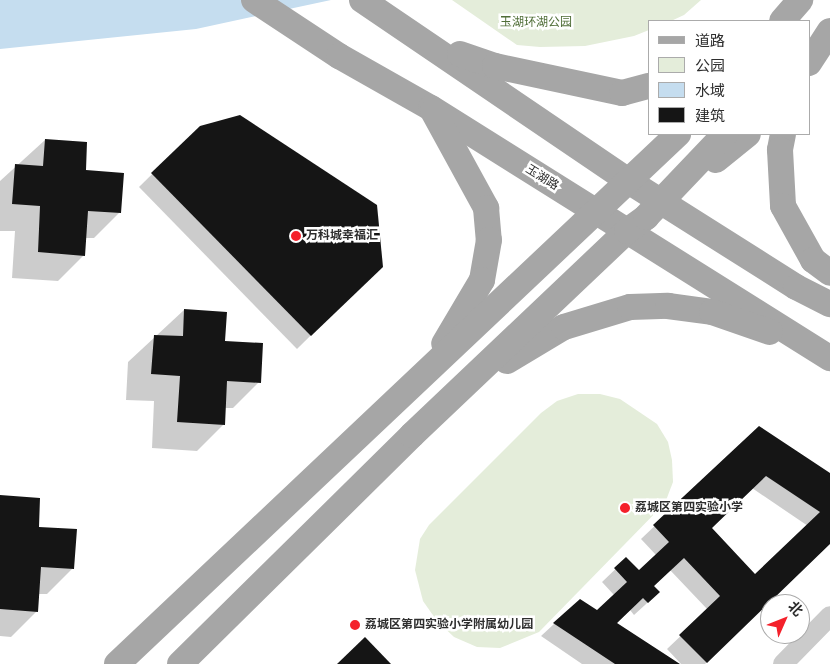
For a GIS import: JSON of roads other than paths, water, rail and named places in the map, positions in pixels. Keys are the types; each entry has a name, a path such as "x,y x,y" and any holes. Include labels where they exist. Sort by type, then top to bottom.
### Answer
{"main road":[{"name":"玉湖路","path":"254,0 339,56 431,108 822,353"},
{"path":"783,20 800,0"},
{"path":"370,6 427,42 630,182 669,192 796,287 830,304"},
{"path":"810,61 822,38"},
{"path":"427,42 495,66 622,93 648,86"},
{"path":"430,368 482,280 489,240 486,208 431,108"},
{"path":"116,664 630,182 677,135"},
{"path":"180,664 412,435 669,192 724,135"},
{"path":"669,192 707,168 747,135"},
{"path":"783,135 780,150 783,206 813,260 830,273"},
{"path":"412,435 519,352 564,326 630,307 668,306 712,312 822,353"}],"lane":[{"path":"783,664 830,616"}],"water":[{"path":"0,0 331,0 196,29 0,49"}],"place":[{"name":"万科城幸福汇","path":"296,236"},
{"name":"荔城区第四实验小学","path":"625,508"},
{"name":"荔城区第四实验小学附属幼儿园","path":"355,625"}],"park label":[{"name":"玉湖环湖公园","path":"536,23"}]}
